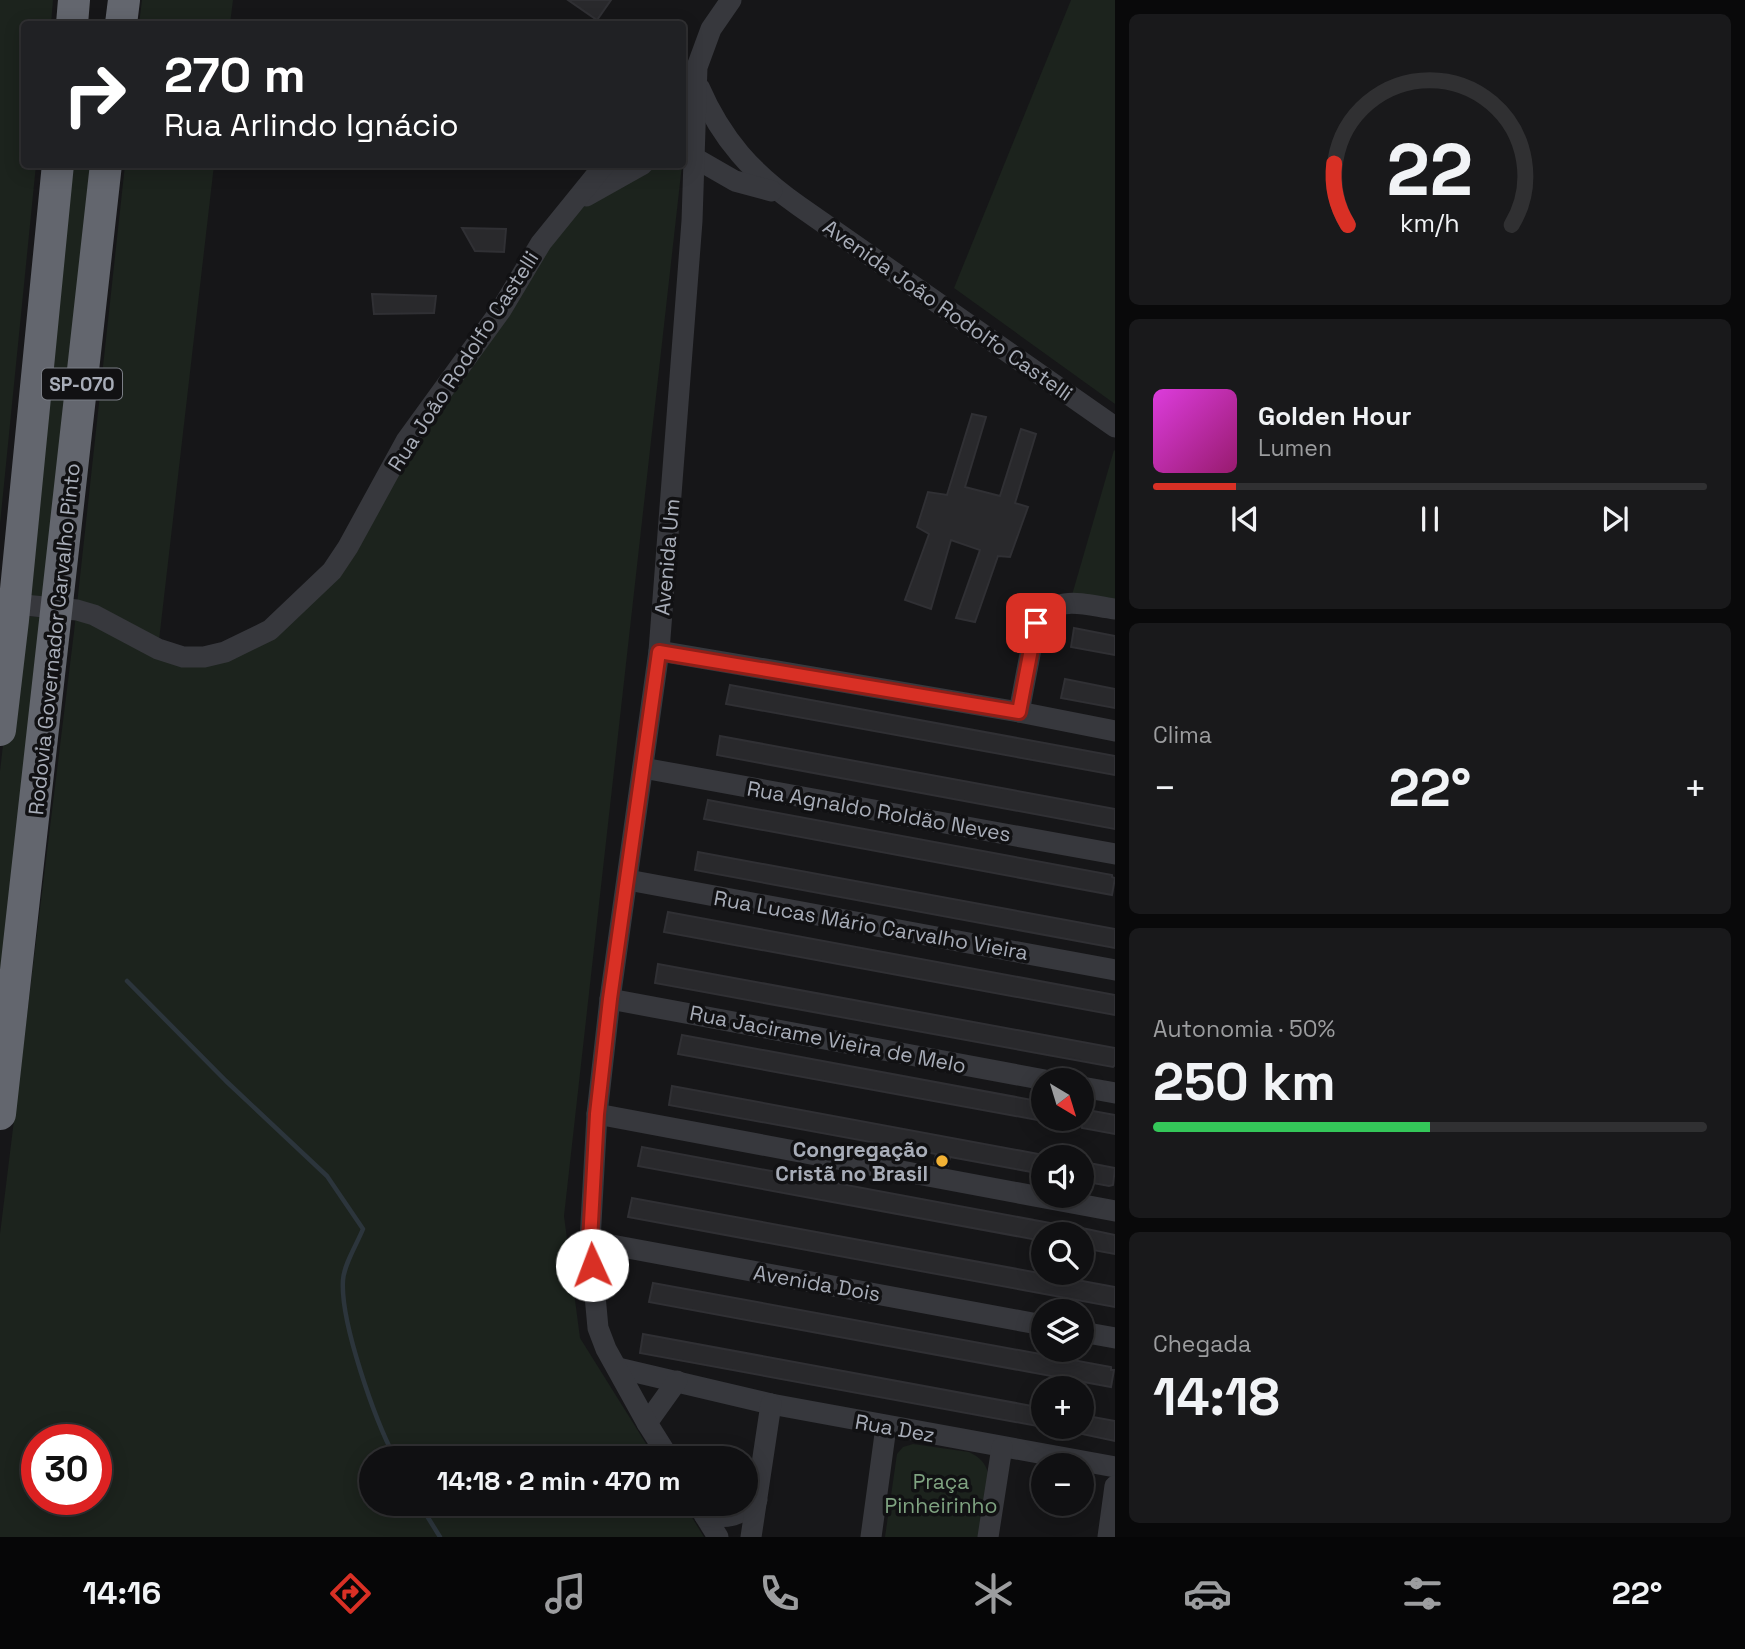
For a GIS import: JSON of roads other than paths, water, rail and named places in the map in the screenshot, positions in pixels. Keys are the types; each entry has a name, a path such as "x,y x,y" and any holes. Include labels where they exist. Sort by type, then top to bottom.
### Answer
{"highway":[{"path":"72,21 74,0"},
{"path":"121,21 124,0"},
{"name":"Rodovia Governador Carvalho Pinto","path":"0,730 9,607 58,168"},
{"name":"Rodovia Governador Carvalho Pinto","path":"0,1114 106,168"}],"street":[{"path":"731,0 711,29 689,84 734,148 755,172 780,193"},
{"name":"Avenida Um","path":"661,1446 606,1349 598,1328 590,1241 597,1114 610,999 659,652 692,221 689,84"},
{"path":"689,158 735,181 780,193"},
{"name":"Rua João Rodolfo Castelli","path":"9,607 77,610 94,615 158,649 183,657 204,657 225,652 270,630 332,571 406,441 501,310 541,243 602,168"},
{"path":"567,209 636,168"},
{"name":"Avenida João Rodolfo Castelli","path":"780,193 1115,427"},
{"path":"1019,712 1036,623 1051,607 1064,602 1115,609"},
{"path":"659,652 1019,712 1115,731"},
{"name":"Rua Agnaldo Roldão Neves","path":"643,768 1115,854"},
{"name":"Rua Lucas Mário Carvalho Vieira","path":"628,880 1115,970"},
{"name":"Rua Jacirame Vieira de Melo","path":"610,999 1031,1077"},
{"path":"1094,1089 1115,1093"},
{"path":"597,1114 1115,1211"},
{"name":"Avenida Dois","path":"590,1241 1031,1323"},
{"path":"1094,1334 1115,1338"},
{"name":"Rua Dez","path":"618,1368 771,1404 886,1427 1115,1467"},
{"path":"647,1423 677,1381"},
{"path":"758,1493 771,1404"},
{"path":"871,1537 886,1427"},
{"path":"988,1537 1002,1447"},
{"path":"1108,1537 1115,1486"},
{"path":"705,1516 718,1537"},
{"path":"751,1537 754,1516"}],"waterway":[{"path":"127,981 226,1081 327,1176 363,1229 346,1267 343,1280 344,1298 360,1370 390,1446"},
{"path":"427,1516 440,1537"}],"place":[{"name":"Congregação Cristã no Brasil","path":"942,1161"}],"park label":[{"name":"Praça Pinheirinho","path":"941,1493"}]}
